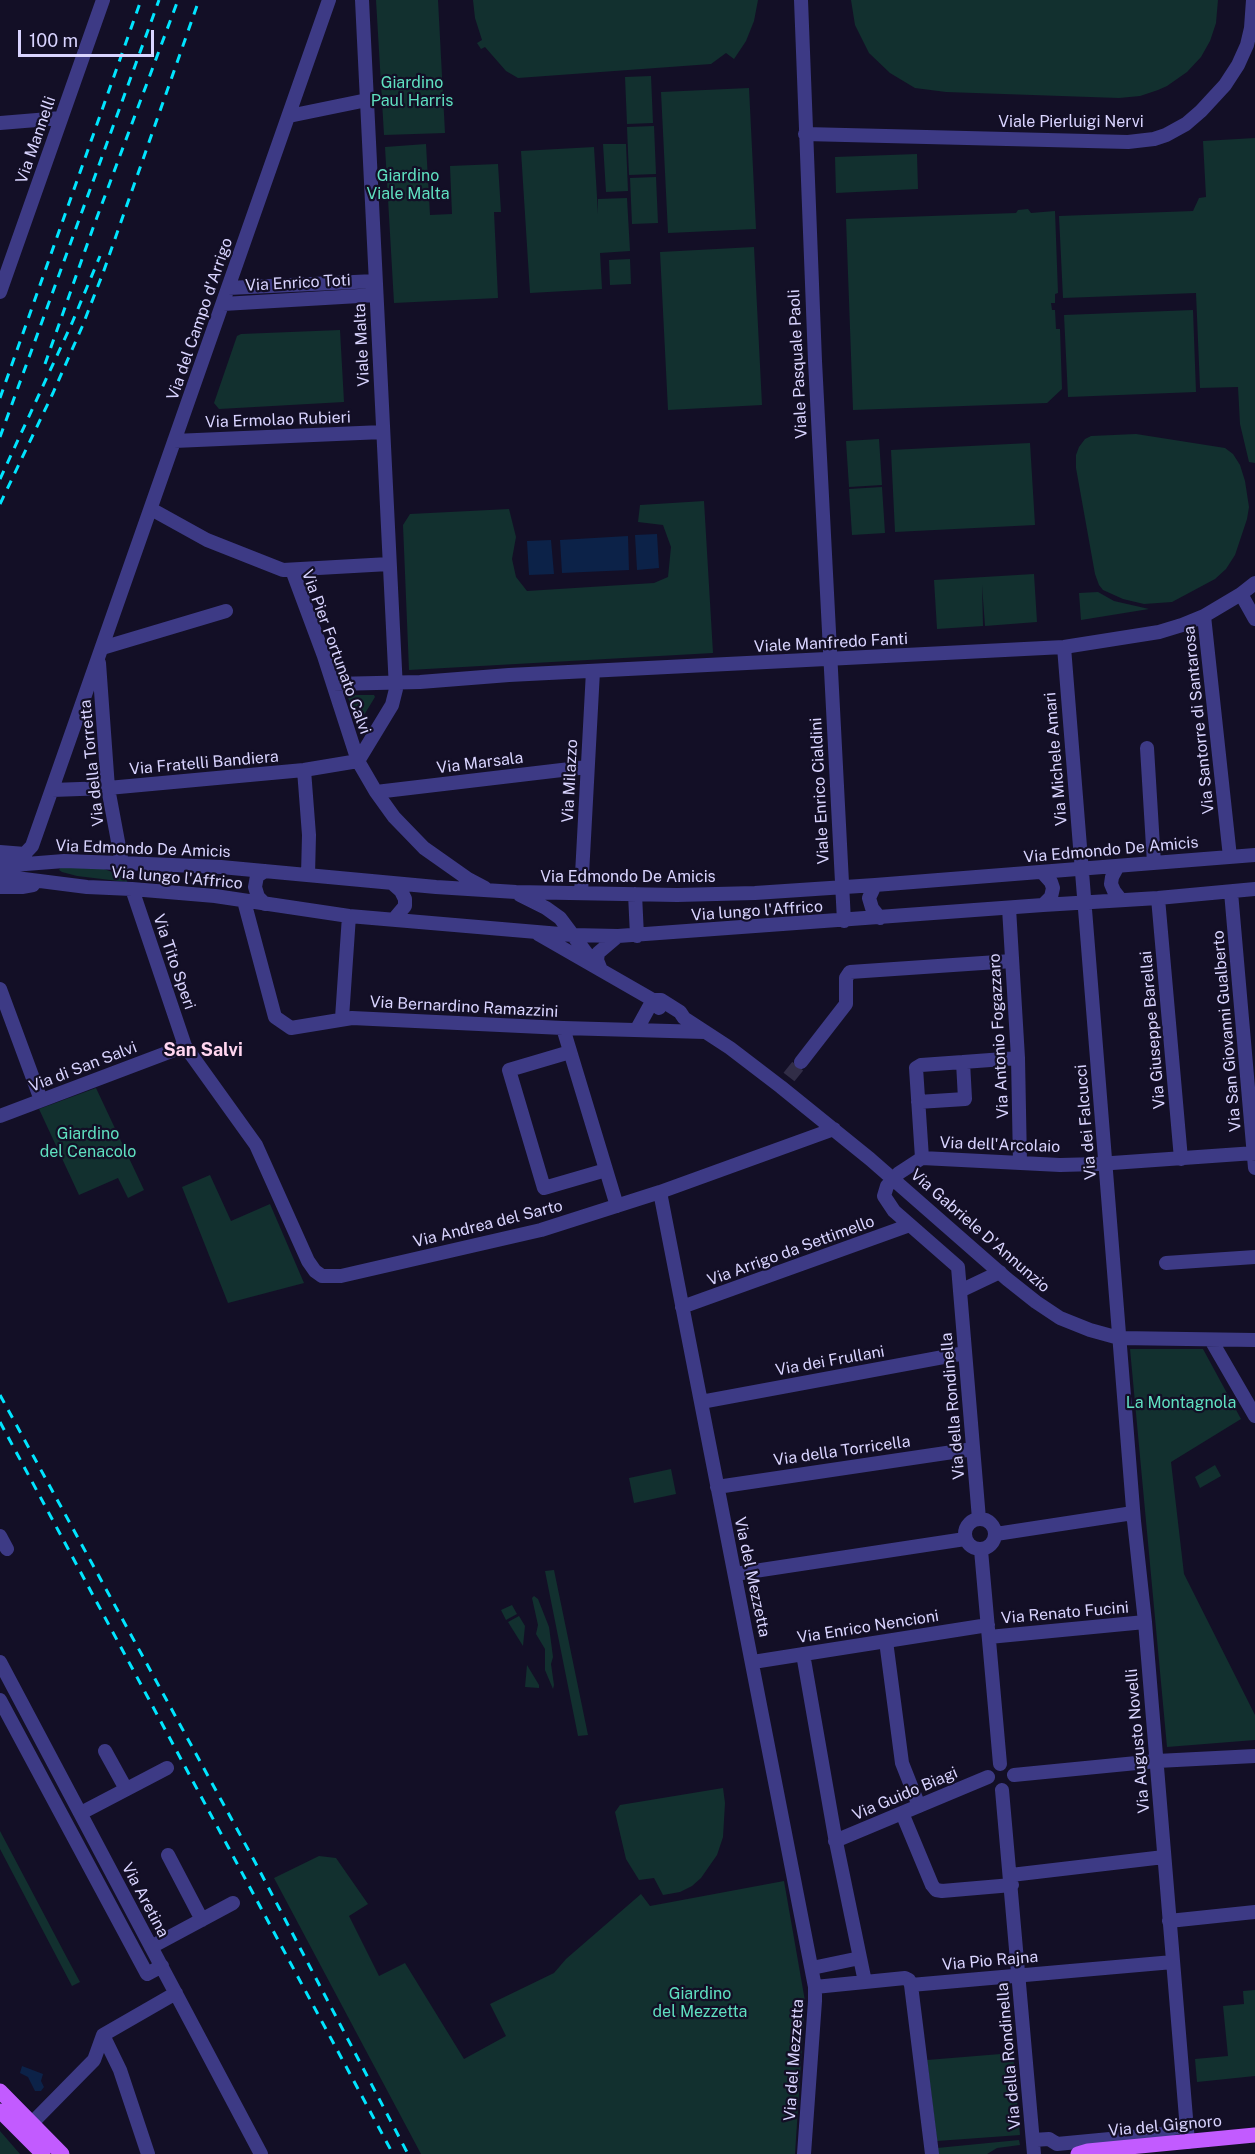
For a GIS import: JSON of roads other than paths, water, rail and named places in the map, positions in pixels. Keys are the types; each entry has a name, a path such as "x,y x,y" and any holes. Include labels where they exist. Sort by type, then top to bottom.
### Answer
{"main road":[{"path":"0,2091 62,2154"},
{"path":"0,2111 43,2154"},
{"name":"Via del Gignoro","path":"1078,2154 1188,2134 1255,2135"}],"street":[{"name":"Via Mannelli","path":"0,292 103,0"},
{"name":"Viale Pasquale Paoli","path":"801,0 802,67 830,659"},
{"name":"Viale Pierluigi Nervi","path":"805,134 1117,142 1154,139 1186,124 1225,85 1238,65 1248,41 1253,0"},
{"name":"Via del Campo d'Arrigo","path":"6,866 28,850 51,790 329,1"},
{"name":"Viale Malta","path":"358,761 392,705 396,689 360,2"},
{"path":"289,116 366,100"},
{"path":"0,123 61,118"},
{"name":"Via Enrico Toti","path":"228,288 376,288"},
{"name":"Via Enrico Toti","path":"223,304 376,288"},
{"name":"Via Ermolao Rubieri","path":"174,441 383,432"},
{"name":"Via Pier Fortunato Calvi","path":"151,509 207,540 274,567 292,570 358,761 376,792 394,817 412,836 468,879 493,891"},
{"path":"292,570 389,564"},
{"name":"Viale Manfredo Fanti","path":"333,684 1064,647 1159,632 1204,616 1255,583"},
{"path":"1241,594 1255,619"},
{"path":"101,653 226,611"},
{"name":"Via Santorre di Santarosa","path":"1204,616 1230,856"},
{"name":"Via Michele Amari","path":"1064,647 1085,903"},
{"name":"Via della Torretta","path":"101,653 108,788 122,863"},
{"name":"Viale Enrico Cialdini","path":"830,659 844,921"},
{"name":"Via Milazzo","path":"581,893 593,671"},
{"path":"1147,748 1154,863"},
{"name":"Via Fratelli Bandiera","path":"51,790 108,788 304,770 358,761"},
{"name":"Via Marsala","path":"376,792 588,767"},
{"path":"304,770 309,835 308,875"},
{"path":"0,852 28,850 43,863"},
{"name":"Via Edmondo De Amicis","path":"6,866 64,861 122,863 265,871 392,884 516,892 755,893 1255,855"},
{"name":"Via lungo l'Affrico","path":"43,863 62,878 87,887"},
{"path":"445,863 447,888"},
{"path":"1118,866 1111,881 1114,891 1121,900"},
{"name":"Via lungo l'Affrico","path":"265,871 257,876 255,887 258,897 265,904"},
{"path":"1042,872 1053,888 1051,897 1043,905"},
{"name":"Via lungo l'Affrico","path":"0,876 87,887 132,889 244,901 349,916 572,935 618,936 1255,890"},
{"name":"Via lungo l'Affrico","path":"0,887 30,887 42,882"},
{"path":"392,884 401,891 405,899 405,906 394,919"},
{"path":"875,885 868,898 880,918"},
{"name":"Via Tito Speri","path":"132,889 182,1047 234,1115"},
{"path":"516,892 552,911 572,935"},
{"name":"Via San Giovanni Gualberto","path":"1231,892 1255,1168"},
{"path":"635,894 636,936"},
{"name":"Via Giuseppe Barellai","path":"1158,898 1181,1159"},
{"name":"Via Bernardino Ramazzini","path":"244,901 275,1017 291,1028 342,1018 563,1029 707,1032"},
{"name":"Via dei Falcucci","path":"1085,903 1119,1338"},
{"name":"Via Antonio Fogazzaro","path":"1009,908 1018,1058 1020,1162"},
{"path":"342,1018 349,916"},
{"name":"Via Gabriele D'Annunzio","path":"533,931 653,1000 656,1006 669,1014 677,1018 684,1018 785,1082 834,1129 1000,1272 1036,1302 1060,1318 1119,1338 1255,1340"},
{"name":"Via Gabriele D'Annunzio","path":"572,935 601,970"},
{"path":"601,970 597,960 598,953 618,936"},
{"path":"801,1062 846,1004 846,978 850,972 1012,961"},
{"path":"0,989 41,1100"},
{"path":"637,1029 653,1000"},
{"path":"563,1029 617,1206"},
{"name":"Via di San Salvi","path":"0,1116 182,1047"},
{"path":"570,1052 508,1070 544,1188 606,1170"},
{"path":"922,1158 917,1067 1018,1058"},
{"path":"918,1102 965,1099 963,1062"},
{"name":"Via Andrea del Sarto","path":"234,1115 256,1145 312,1268 325,1277 348,1275 510,1238 660,1192 834,1129"},
{"name":"Via dell'Arcolaio","path":"893,1179 922,1158 1106,1164 1254,1153"},
{"name":"Via Gabriele D'Annunzio","path":"893,1179 885,1191 885,1199 894,1211 958,1267"},
{"name":"Via del Mezzetta","path":"660,1192 815,1987 804,2154"},
{"name":"Via Arrigo da Settimello","path":"682,1307 910,1225"},
{"path":"1166,1263 1255,1257"},
{"name":"Via della Rondinella","path":"958,1267 979,1519"},
{"path":"960,1290 1000,1272"},
{"name":"Via Augusto Novelli","path":"1119,1338 1188,2134"},
{"path":"1211,1340 1255,1416"},
{"name":"Via dei Frullani","path":"701,1402 964,1353"},
{"name":"Via della Torricella","path":"717,1486 973,1449"},
{"path":"996,1534 1133,1513"},
{"path":"979,1519 991,1523 996,1534 991,1545 981,1550 973,1548 965,1539 964,1534 968,1525 979,1519"},
{"path":"735,1574 965,1539"},
{"path":"981,1550 1000,1764"},
{"name":"Via Renato Fucini","path":"988,1631 1145,1622"},
{"name":"Via Enrico Nencioni","path":"753,1662 886,1641 988,1631"},
{"path":"886,1641 902,1763 919,1806"},
{"path":"803,1654 835,1841 865,1982"},
{"name":"Via Aretina","path":"0,1662 261,2154"},
{"path":"0,1700 147,1974 162,1966"},
{"path":"105,1751 126,1789"},
{"path":"1014,1775 1156,1761 1255,1756"},
{"path":"1000,1764 1009,1767 1014,1775 1011,1785 1002,1790 993,1787 988,1777 990,1768 1000,1764"},
{"path":"81,1814 167,1768"},
{"name":"Via Guido Biagi","path":"835,1841 988,1777"},
{"name":"Via della Rondinella","path":"1002,1790 1034,2147 1042,2154"},
{"path":"902,1813 932,1885 936,1890 942,1892 1164,1857"},
{"path":"168,1855 202,1920"},
{"path":"152,1947 233,1903"},
{"path":"1169,1921 1255,1912"},
{"path":"812,1968 860,1958"},
{"name":"Via Pio Rajna","path":"815,1987 905,1978 911,1984 1173,1962"},
{"path":"911,1984 932,2154"},
{"path":"32,2123 94,2060 103,2035 176,1993"},
{"path":"103,2035 120,2070 148,2154"},
{"name":"Via del Gignoro","path":"1034,2147 1048,2139 1058,2144 1163,2134 1173,2128 1188,2134"}],"water":[{"path":"657,534 659,568 637,570 635,535"},
{"path":"628,536 629,570 562,573 560,540"},
{"path":"551,540 554,574 529,575 527,541"},
{"path":"22,2066 43,2074 41,2081 44,2087 41,2091 35,2091 28,2077 20,2073"}],"tunnel":[{"path":"789,1077 801,1062"}],"railway":[{"path":"0,398 141,0"},
{"path":"0,437 159,0"},
{"path":"45,364 178,0"},
{"path":"0,504 82,327 199,0"},
{"path":"0,479 72,323 100,256"},
{"path":"0,1395 255,1862 408,2154"},
{"path":"0,1422 393,2154"}],"district":[{"name":"San Salvi","path":"203,1050"}],"park label":[{"name":"Giardino Paul Harris","path":"412,92"},
{"name":"Giardino Viale Malta","path":"408,185"},
{"name":"Giardino del Cenacolo","path":"88,1143"},
{"name":"La Montagnola","path":"1181,1403"},
{"name":"Giardino del Mezzetta","path":"700,2003"}]}
